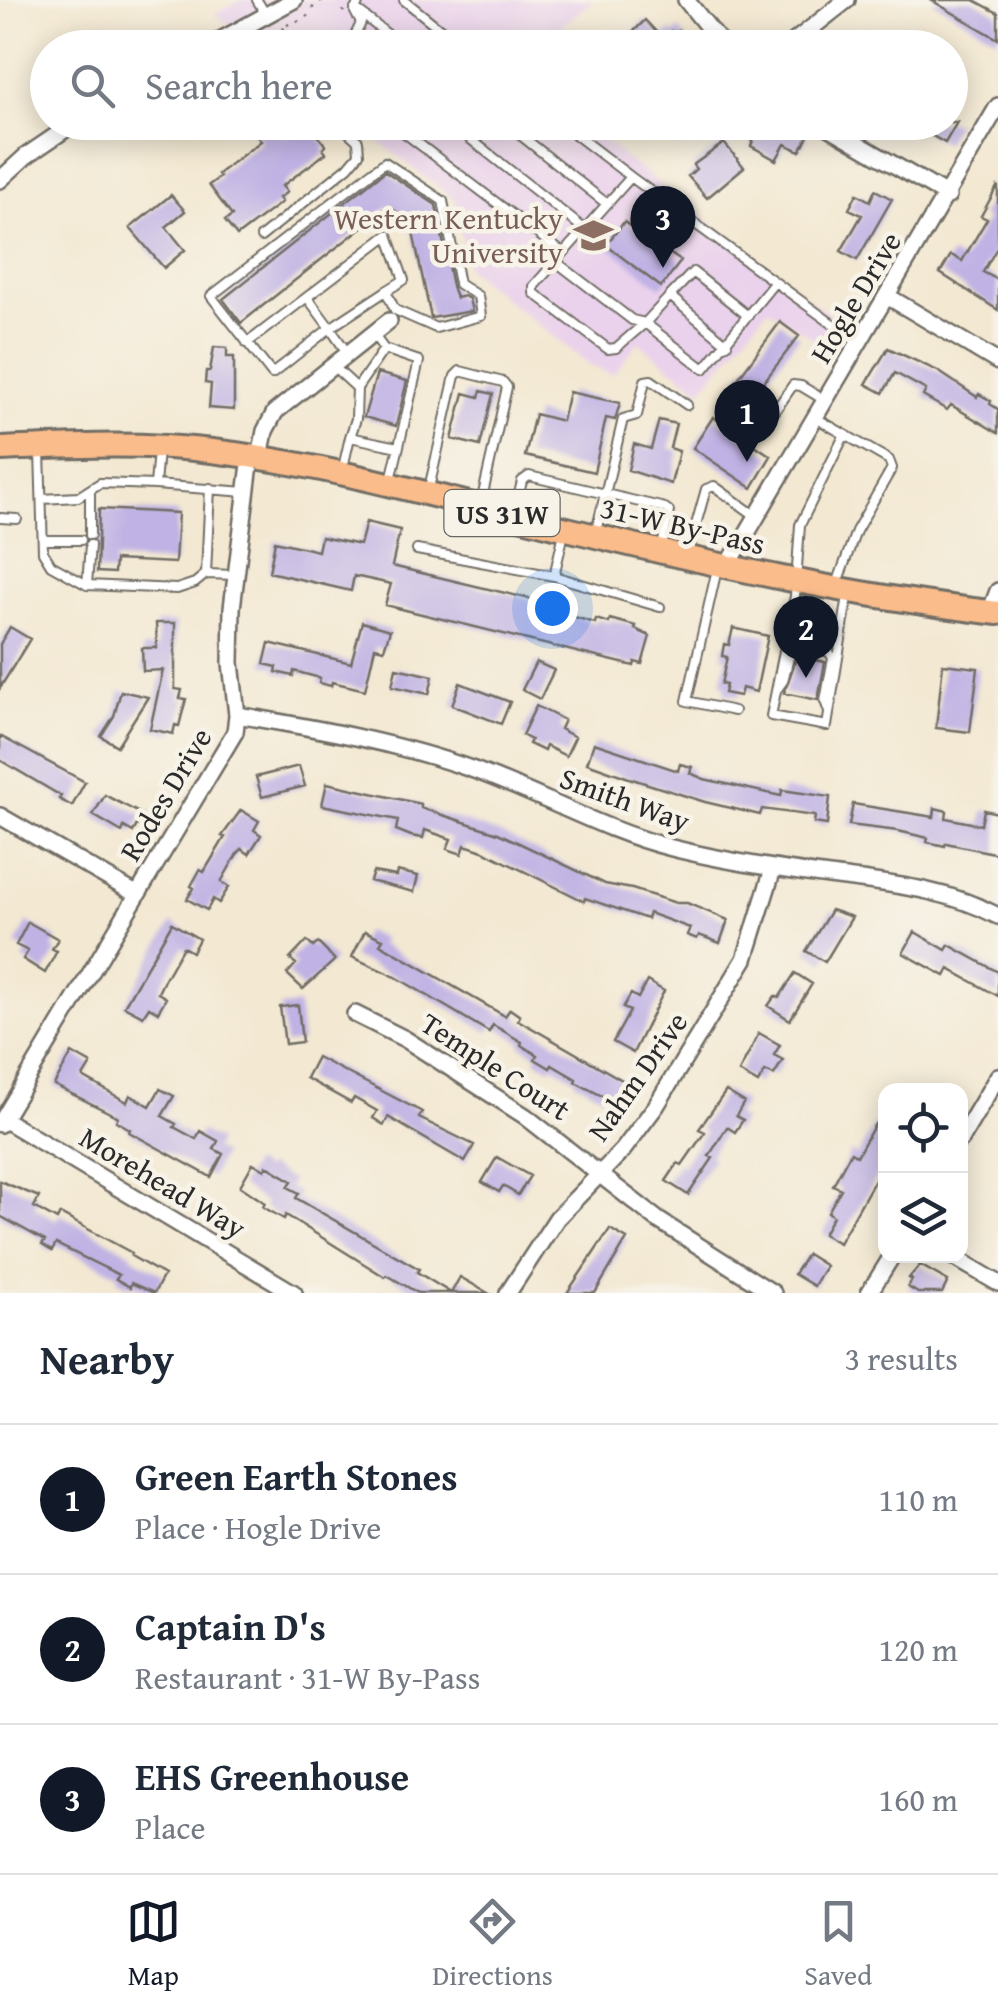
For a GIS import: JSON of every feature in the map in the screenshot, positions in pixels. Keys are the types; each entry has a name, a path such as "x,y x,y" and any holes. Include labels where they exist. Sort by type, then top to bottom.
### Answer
{"main road":[{"name":"31-W By-Pass","path":"1,449 158,446 255,457 390,485 722,566 842,590 995,605"}],"street":[{"path":"238,30 294,0"},
{"path":"686,0 710,30"},
{"path":"808,30 846,0"},
{"name":"Hogle Drive","path":"722,566 758,516 998,106"},
{"path":"0,180 50,140"},
{"path":"851,140 948,196"},
{"path":"887,296 998,362"},
{"name":"Rodes Drive","path":"2,1122 232,737 237,715 231,662 236,575 246,492 265,431 275,412 392,315"},
{"name":"Smith Way","path":"237,715 440,760 647,841 773,868 939,892 998,916"},
{"path":"0,816 136,894"},
{"name":"Nahm Drive","path":"508,1293 557,1218 656,1106 734,978 752,938 773,868"},
{"name":"Temple Court","path":"356,1014 405,1039 525,1116 658,1220 773,1293"},
{"path":"968,1127 998,1076"},
{"name":"Morehead Way","path":"2,1122 294,1293"},
{"path":"870,1293 888,1263"},
{"path":"964,1263 998,1283"}],"lane":[{"path":"257,0 266,15"},
{"path":"404,0 442,30"},
{"path":"357,4 361,23 358,30"},
{"path":"357,4 385,30"},
{"path":"261,237 348,167 359,154 356,140"},
{"path":"414,140 563,253"},
{"path":"472,140 584,229"},
{"path":"527,140 607,204"},
{"path":"582,140 860,344"},
{"path":"247,344 388,236 404,280 386,291 330,328 272,374 247,344 210,296 385,162 443,201 459,284 478,296 480,316 436,328 392,315 386,291"},
{"path":"631,177 555,260 534,286 534,293 608,349 616,348 645,323 692,272 748,316"},
{"path":"555,260 704,369 774,283"},
{"path":"670,296 727,344"},
{"path":"308,297 348,354"},
{"path":"373,334 384,349 419,361 390,485"},
{"path":"342,474 356,418 357,388 384,349"},
{"path":"332,366 357,388"},
{"path":"427,494 455,376 460,371 503,382 506,387 480,507"},
{"path":"594,536 624,419 637,415 645,381 651,380 687,406"},
{"path":"775,412 794,385 826,401"},
{"path":"816,418 889,460 892,468 856,532 842,590 827,726 771,716 796,580 802,518 844,436"},
{"path":"350,437 398,447"},
{"path":"40,446 43,552 50,565 87,585 177,590 196,583 206,574 236,575"},
{"path":"155,485 158,446"},
{"path":"514,516 522,480 529,476 604,494 669,511 661,552"},
{"path":"42,499 78,497 100,484 246,492"},
{"path":"687,558 706,489 714,486 758,516"},
{"path":"206,574 210,488"},
{"path":"87,585 90,490"},
{"path":"0,518 16,518"},
{"path":"554,576 565,529"},
{"path":"43,540 80,540"},
{"path":"417,550 554,576 660,607"},
{"path":"722,566 688,701 734,711"},
{"path":"775,692 783,681 792,646 801,644 829,652 833,658 824,701 829,712"}],"path":[{"path":"285,30 281,27 306,18 324,0"},
{"path":"628,223 631,220 654,237"},
{"path":"600,223 613,232"}],"shaded area":[{"path":"242,0 593,0 557,30 236,30 215,14"},
{"name":"Western Kentucky University","path":"377,140 602,140 857,336 842,358 768,308 701,390 638,342 613,375 591,366 467,269 455,200"}],"building":[{"path":"931,0 974,0 998,13 998,39"},
{"path":"645,20 654,30 635,30"},
{"path":"321,140 326,153 282,186 287,192 279,198 282,202 237,236 225,221 232,216 209,185 261,141"},
{"path":"753,140 806,140 800,151 785,144 776,160 751,146"},
{"path":"724,143 744,167 707,198 688,176 696,169 693,165"},
{"path":"385,171 436,205 456,298 469,299 472,311 431,318 411,223 389,206 241,323 223,299"},
{"path":"998,185 998,246 983,272 998,280 998,310 940,273 951,255 962,261 987,219 981,216"},
{"path":"875,190 892,199 857,260 841,251 862,215 849,209 857,194 870,201"},
{"path":"171,195 185,211 166,227 185,250 164,268 130,228"},
{"path":"624,222 681,261 661,287 606,245"},
{"path":"780,322 799,336 746,405 728,392"},
{"path":"214,347 227,348 227,357 234,357 234,410 209,408 211,384 205,383"},
{"path":"888,348 991,401 998,409 998,433 951,405 947,410 923,396 926,390 895,373 883,393 866,384"},
{"path":"377,373 407,381 396,426 364,417"},
{"path":"481,391 493,394 480,446 452,439 464,393 479,397"},
{"path":"569,392 620,403 615,420 606,418 594,472 525,456 535,414 562,421"},
{"path":"713,417 771,456 752,488 693,448"},
{"path":"659,420 676,424 670,448 679,451 671,484 628,470 634,444 651,449"},
{"path":"99,509 178,513 175,563 115,560 114,573 97,572"},
{"path":"366,522 400,530 392,566 564,607 563,611 571,616 595,623 596,619 609,623 610,619 636,626 635,629 650,636 642,664 635,662 634,666 385,605 391,584 354,576 351,591 269,572 275,541 318,551 321,537 360,545"},
{"path":"362,622 390,630 384,649 375,647 365,690 319,683 320,678 294,671 293,676 276,672 277,667 264,664 269,643 351,663"},
{"path":"156,623 175,623 175,689 182,690 180,698 186,699 173,734 150,729 163,670 143,671 142,648 157,648"},
{"path":"10,627 30,639 0,688 0,644"},
{"path":"733,628 768,636 756,692 742,688 740,696 724,693 726,685 721,684 727,657 722,656 724,644 729,645"},
{"path":"797,656 825,662 818,700 784,693"},
{"path":"536,662 554,670 540,699 522,690"},
{"path":"943,664 978,668 970,732 936,728"},
{"path":"396,668 433,676 429,694 392,686"},
{"path":"460,683 510,702 501,724 452,705"},
{"path":"121,691 148,697 117,746 101,736 114,716"},
{"path":"536,706 564,720 560,729 575,737 566,756 546,746 544,751 529,744 531,740 522,735"},
{"path":"0,736 85,782 72,806 0,760"},
{"path":"594,743 678,771 680,764 692,767 690,773 704,779 781,796 782,790 830,797 827,825 814,823 815,816 762,809 760,815 629,778 587,763"},
{"path":"299,766 305,786 262,797 256,777"},
{"path":"327,783 421,804 421,808 498,833 605,884 687,903 728,920 720,943 687,935 690,928 649,913 647,919 585,898 584,901 483,851 465,845 462,854 447,849 451,839 425,830 423,838 411,836 396,830 398,820 322,805"},
{"path":"105,795 143,815 133,832 124,827 122,832 93,815"},
{"path":"853,804 934,817 935,808 947,811 946,818 981,825 984,810 998,813 998,854 927,842 928,838 898,831 849,825"},
{"path":"241,810 259,821 254,830 261,835 249,854 242,849 237,854 221,882 229,887 219,903 213,899 207,910 187,899 194,888 191,886 200,870 204,872"},
{"path":"397,871 418,876 414,892 370,881 373,872 396,876"},
{"path":"831,910 852,917 825,962 806,951"},
{"path":"28,922 58,939 52,949 57,951 45,973 23,959 28,951 16,945"},
{"path":"172,923 199,939 192,952 183,947 164,980 158,993 166,998 158,1012 149,1007 143,1016 124,1006"},
{"path":"365,931 383,939 380,944 505,1016 510,1009 520,1016 518,1020 629,1084 618,1104 535,1059 537,1055 522,1042 493,1025 489,1032 396,977 352,957"},
{"path":"915,932 946,950 949,945 998,972 998,996 949,969 945,976 903,953"},
{"path":"307,941 313,947 318,943 335,960 303,989 287,974 296,964 290,959"},
{"path":"795,973 812,984 790,1020 768,1006 775,996 779,998"},
{"path":"647,981 664,991 633,1053 613,1042 630,1011 623,1008 631,994 638,998"},
{"path":"298,1005 302,1042 285,1044 280,1007"},
{"path":"759,1033 780,1045 774,1055 783,1060 774,1075 765,1071 758,1083 739,1072"},
{"path":"72,1053 91,1064 83,1077 127,1102 130,1095 150,1106 160,1089 174,1096 162,1116 196,1139 200,1131 218,1141 214,1149 223,1154 211,1177 129,1132 116,1121 118,1117 54,1085"},
{"path":"317,1057 422,1112 419,1118 474,1145 465,1162 388,1117 384,1125 373,1118 377,1111 354,1098 351,1103 306,1078"},
{"path":"726,1091 744,1102 736,1116 743,1120 735,1132 727,1127 709,1156 713,1158 688,1195 666,1181 705,1132 699,1129"},
{"path":"875,1124 878,1126 878,1174 839,1243 823,1234 833,1216 828,1212 841,1189 833,1185 851,1152 857,1156"},
{"path":"497,1157 530,1176 518,1195 503,1186 499,1192 482,1182"},
{"path":"253,1163 265,1170 267,1166 292,1181 288,1187 299,1193 296,1198 419,1269 417,1272 451,1293 418,1293 385,1277 286,1215 284,1219 263,1207 265,1203 240,1186"},
{"path":"0,1181 39,1197 34,1207 57,1220 60,1214 164,1275 154,1293 131,1283 130,1287 116,1279 119,1275 56,1244 52,1251 42,1245 45,1241 0,1216"},
{"path":"610,1229 627,1239 595,1293 567,1293"},
{"path":"807,1254 826,1266 814,1286 794,1274"},
{"path":"920,1265 948,1281 942,1293 918,1293 908,1287 912,1280 909,1278"},
{"path":"460,1277 488,1293 451,1293"}],"place":[{"name":"Western Kentucky University","path":"593,235"},
{"name":"EHS Greenhouse","path":"663,268"},
{"name":"Green Earth Stones","path":"747,462"},
{"name":"Captain D's","path":"806,678"}]}
